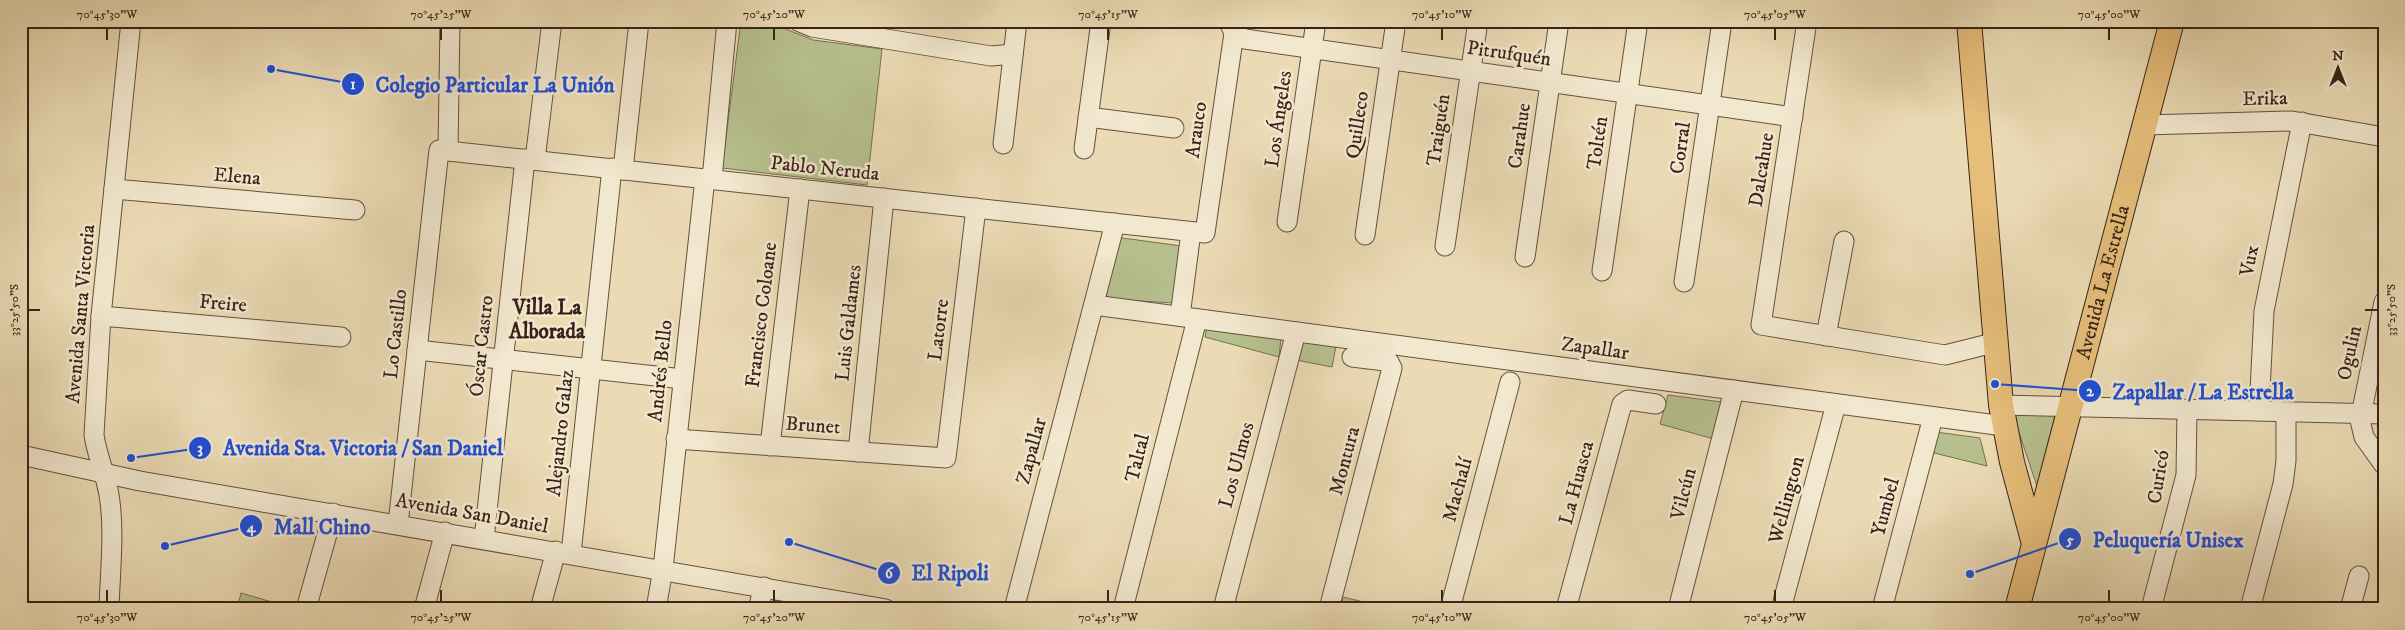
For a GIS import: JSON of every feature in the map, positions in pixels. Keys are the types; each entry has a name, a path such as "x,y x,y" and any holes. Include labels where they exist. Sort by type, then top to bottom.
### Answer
{"main road":[{"name":"Avenida La Estrella","path":"1969,21 2002,416 2034,544"},
{"name":"Avenida La Estrella","path":"2017,609 2172,21"}],"street":[{"name":"Avenida Santa Victoria","path":"109,609 111,511 109,494 97,454 94,435 102,316 131,21"},
{"name":"Lo Castillo","path":"398,524 417,350 444,150 450,21"},
{"name":"Óscar Castro","path":"484,539 503,360 530,159 552,21"},
{"name":"Alejandro Galaz","path":"540,609 564,552 639,21"},
{"name":"Andrés Bello","path":"656,609 663,569 683,379 727,21"},
{"path":"798,21 812,27 957,51 991,56 1013,54"},
{"path":"1003,144 1017,21"},
{"path":"1084,149 1100,21"},
{"name":"Los Ángeles","path":"1287,222 1316,21"},
{"name":"Quilleco","path":"1365,236 1396,21"},
{"name":"Traiguén","path":"1446,246 1478,21"},
{"name":"Carahue","path":"1525,257 1559,21"},
{"name":"Toltén","path":"1602,271 1638,21"},
{"name":"Corral","path":"1684,282 1722,21"},
{"name":"Dalcahue","path":"1807,21 1761,325 1826,336"},
{"name":"Pitrufquén","path":"1231,27 1245,39 1793,117"},
{"name":"Arauco","path":"1198,232 1231,27"},
{"path":"1088,117 1174,128"},
{"name":"Erika","path":"2145,125 2302,122 2384,137"},
{"name":"Vux","path":"2259,411 2261,335 2265,302 2302,122"},
{"name":"Pablo Neruda","path":"444,150 1198,232"},
{"name":"Elena","path":"114,189 355,210"},
{"name":"Francisco Coloane","path":"770,446 800,189"},
{"name":"Luis Galdames","path":"858,452 884,198"},
{"name":"Latorre","path":"946,458 976,208"},
{"name":"Zapallar","path":"1014,609 1115,224"},
{"path":"1188,317 1198,232"},
{"path":"1844,242 1826,336 1946,355 1997,342"},
{"name":"Ogulin","path":"2360,414 2384,302"},
{"name":"Zapallar","path":"1094,305 1934,417 2002,416 2071,407 2384,414"},
{"name":"Freire","path":"102,316 341,337"},
{"name":"Taltal","path":"1123,609 1188,317"},
{"name":"Los Ulmos","path":"1223,609 1296,332"},
{"path":"417,350 683,379"},
{"name":"Montura","path":"1330,609 1392,368 1385,361 1352,357"},
{"name":"Machalí","path":"1450,609 1510,382"},
{"name":"Vilcún","path":"1678,609 1734,390"},
{"name":"La Huasca","path":"1566,609 1622,404 1628,400 1656,404"},
{"name":"Wellington","path":"1781,609 1836,404"},
{"name":"Curicó","path":"2151,609 2184,485 2187,464 2187,410"},
{"path":"2250,609 2283,484 2286,461 2286,412"},
{"path":"2360,414 2360,426 2364,437 2384,465"},
{"name":"Yumbel","path":"1882,609 1934,417"},
{"name":"Brunet","path":"676,439 946,458"},
{"name":"Avenida San Daniel","path":"21,455 103,473 663,569 862,607 886,609"},
{"path":"306,609 333,513"},
{"path":"424,609 445,532"},
{"path":"2350,609 2359,576"},
{"path":"758,609 764,587"}],"green space":[{"path":"741,21 766,21 813,40 882,49 867,185 722,168"},
{"path":"1115,237 1182,246 1174,303 1106,299"},
{"path":"1207,326 1281,338 1279,357 1205,337"},
{"path":"1301,338 1336,346 1332,367 1296,360"},
{"path":"1668,395 1722,402 1714,439 1660,424"},
{"path":"2012,412 2056,412 2037,486"},
{"path":"1936,432 1980,438 1987,466 1930,452"},
{"path":"241,593 289,607 289,609 237,609"},
{"path":"1343,597 1393,609 1341,609"}],"place":[{"name":"Colegio Particular La Unión","path":"271,69"},
{"name":"Zapallar / La Estrella","path":"1995,384"},
{"name":"Avenida Sta. Victoria / San Daniel","path":"131,458"},
{"name":"El Ripoli","path":"789,542"},
{"name":"Mall Chino","path":"165,546"},
{"name":"Peluquería Unisex","path":"1970,574"}],"district":[{"name":"Villa La Alborada","path":"547,320"}]}
